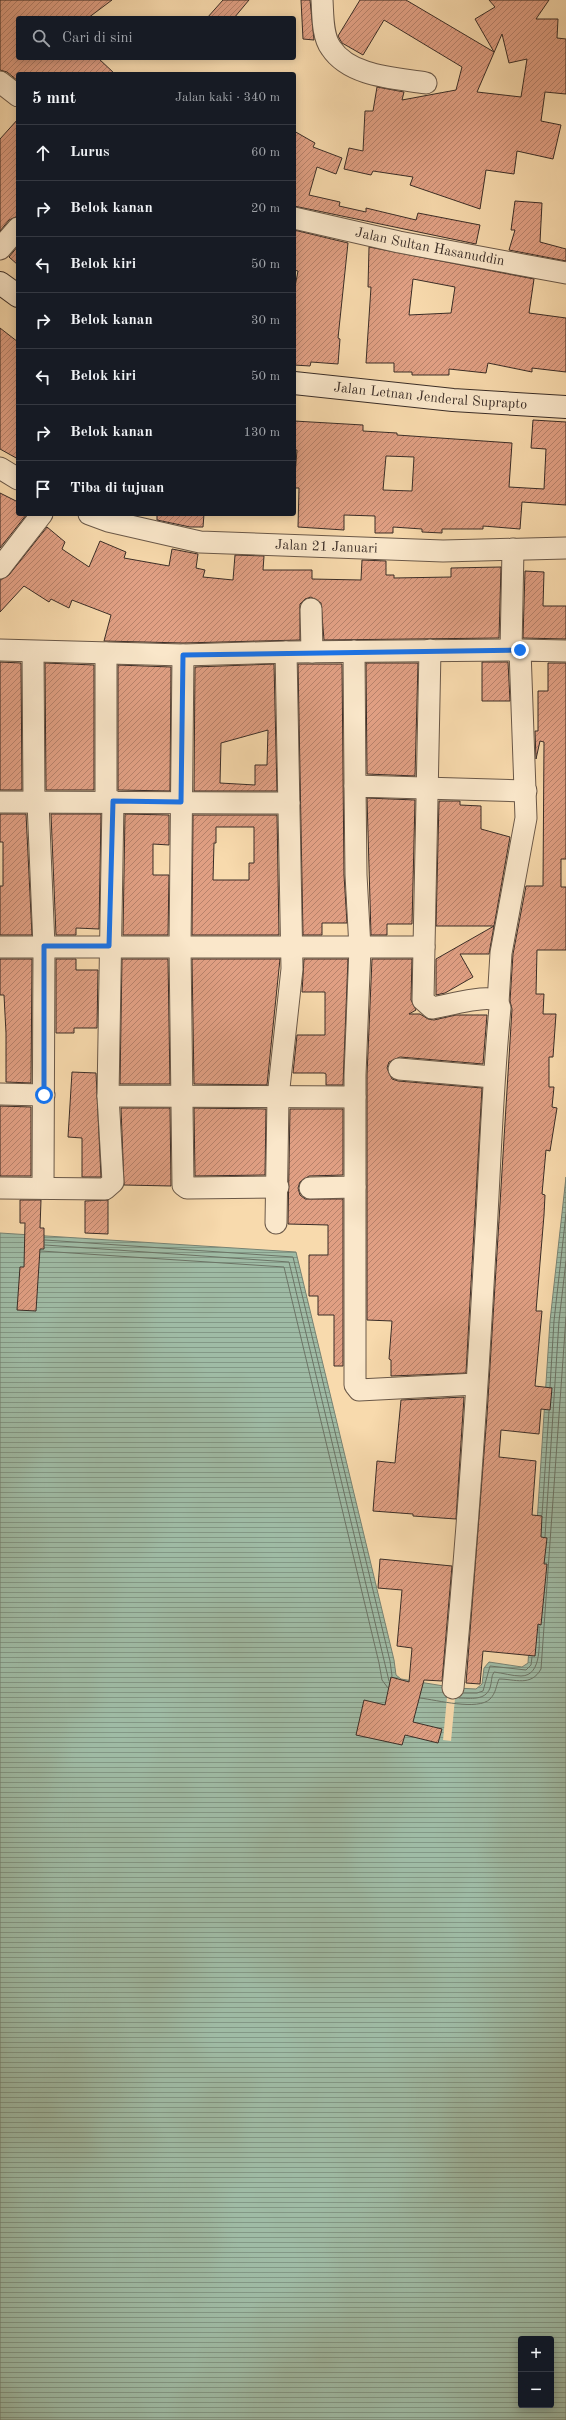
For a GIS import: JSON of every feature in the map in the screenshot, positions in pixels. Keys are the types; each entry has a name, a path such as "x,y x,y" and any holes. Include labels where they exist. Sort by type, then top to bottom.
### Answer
{"main road":[{"path":"0,283 16,295"},
{"name":"Jalan Letnan Jenderal Suprapto","path":"296,383 453,400 566,407"}],"street":[{"path":"322,0 324,26 330,48 345,61 367,73 426,84"},
{"path":"0,82 16,94"},
{"name":"Jalan Sultan Hasanuddin","path":"296,218 399,242 566,273"},
{"path":"0,249 16,230"},
{"path":"0,468 16,478"},
{"path":"0,568 40,516"},
{"name":"Jalan 21 Januari","path":"94,516 108,521 200,542 443,551 566,548"},
{"path":"453,1688 469,1514 485,1251 493,1077 500,1008 498,1003 501,953 526,818 526,791 515,650 513,549"},
{"path":"311,609 312,652"},
{"path":"0,650 183,655 430,650 566,651"},
{"path":"430,650 423,1000 432,1008 485,999 494,1000 498,1003"},
{"path":"354,651 356,875 360,948 355,1097 355,1385 359,1390 476,1384"},
{"path":"33,652 36,802 44,946 43,1188"},
{"path":"276,1223 278,1186 278,1097 292,969 286,652"},
{"path":"0,1188 106,1188 110,1187 112,1182 108,1096 110,801 106,653"},
{"path":"183,655 180,947 184,1187 278,1186"},
{"path":"355,786 526,791"},
{"path":"0,802 110,801 289,803"},
{"path":"0,947 424,947"},
{"path":"399,1069 493,1077"},
{"path":"0,1094 44,1095"},
{"path":"108,1096 182,1098 355,1097"},
{"path":"310,1188 355,1187"}],"water":[{"path":"566,1177 566,2420 0,2420 0,1233 296,1252 394,1660 396,1675 401,1679 456,1688 476,1689 482,1684 484,1668 489,1662 522,1667 528,1663 550,1321"}],"pier":[{"path":"448,1687 456,1688 451,1741 443,1740"}],"building":[{"path":"0,0 112,0 91,16 16,16 16,60 100,60 113,72 16,72 16,79 7,72 0,70"},
{"path":"223,0 249,0 236,16 209,16"},
{"path":"301,0 310,0 314,40 303,39"},
{"path":"360,0 406,0 494,52 475,19 495,7 489,0 549,0 536,19 558,19 557,38 566,39 566,94 545,92 541,121 561,125 553,159 517,151 514,174 486,170 480,209 410,185 413,177 373,171 371,175 344,169 349,148 363,151 365,111 373,111 377,87 404,92 402,100 456,90 462,67 384,20 363,55 342,43 338,36","holes":["502,34 509,63 527,59 521,97 477,92"]},
{"path":"16,121 16,217 9,220 0,231 0,139"},
{"path":"296,132 315,143 313,147 342,158 336,174 317,167 309,195 340,202 339,206 366,212 366,208 416,220 418,213 480,225 476,244 296,206"},
{"path":"515,201 542,203 540,242 566,249 566,261 509,250 515,230 511,230"},
{"path":"296,230 348,243 338,338 340,339 338,364 311,362 310,366 296,365 296,282 298,271 296,270"},
{"path":"369,247 534,279 529,313 566,318 566,372 532,368 532,372 488,363 486,373 449,369 449,375 412,375 412,372 394,372 394,363 366,363 371,287 368,287","holes":["413,279 455,287 451,313 409,315"]},
{"path":"16,248 16,263 9,257"},
{"path":"0,328 16,340 16,458 0,449"},
{"path":"533,420 566,422 566,505 522,502 520,529 483,526 483,529 442,529 442,533 422,532 422,529 393,527 393,533 375,533 375,516 344,515 344,530 298,527 299,488 296,488 296,421 363,425 363,431 397,433 397,435 512,443 509,487 544,489 546,449 531,448","holes":["386,456 414,457 412,491 383,490"]},
{"path":"0,493 16,501 16,516 25,516 0,548"},
{"path":"157,516 204,516 203,527 190,527 157,520"},
{"path":"47,527 65,542 62,549 89,567 100,541 126,552 124,558 169,566 172,549 198,554 196,568 205,570 203,577 233,580 235,555 264,556 263,570 312,570 312,579 361,580 362,560 386,561 386,575 394,575 394,578 451,577 451,568 501,567 499,638 324,640 321,603 311,597 305,599 300,604 300,640 183,643 104,641 111,615 72,600 69,608 51,599 49,602 24,586 0,612 0,580 9,575"},
{"path":"525,571 544,572 543,606 566,606 566,639 523,638"},
{"path":"0,662 21,663 22,790 0,790"},
{"path":"482,662 508,662 510,701 482,701"},
{"path":"45,663 94,665 94,790 46,790"},
{"path":"366,663 418,663 415,776 367,774"},
{"path":"548,663 566,663 566,859 561,859 561,887 566,887 566,950 537,950 536,994 544,994 543,1014 556,1014 553,1057 549,1057 549,1087 554,1087 552,1107 557,1108 550,1151 546,1150 542,1194 545,1195 544,1215 536,1311 542,1311 535,1386 552,1388 550,1410 541,1409 539,1434 501,1430 499,1457 536,1461 532,1515 542,1516 541,1537 547,1538 544,1564 547,1564 541,1625 538,1624 535,1656 483,1651 480,1684 466,1683 487,1415 512,1009 510,1001 513,954 526,886 543,886 544,742 540,741 536,759 535,731 538,731 538,691 548,691"},
{"path":"274,664 277,791 194,791 195,667","holes":["268,730 267,765 255,765 255,785 220,783 221,743"]},
{"path":"298,664 342,664 344,875 347,923 322,923 322,935 303,935"},
{"path":"118,665 171,667 170,791 118,790"},
{"path":"367,798 415,800 412,924 387,924 387,935 371,935"},
{"path":"439,801 460,801 460,805 481,806 481,829 510,837 494,926 436,926"},
{"path":"0,814 26,814 32,935 0,935 0,886 3,886 3,842 0,842"},
{"path":"51,814 101,814 99,929 76,928 76,935 56,935"},
{"path":"125,814 169,815 169,845 153,844 153,875 169,875 168,935 123,935"},
{"path":"193,815 277,815 279,935 192,935","holes":["216,827 254,827 254,863 249,863 249,880 213,880"]},
{"path":"494,926 489,954 460,954 473,977 445,993 436,995 436,959"},
{"path":"0,959 32,959 31,1083 6,1082 6,1033 4,995 0,995"},
{"path":"56,959 76,959 76,970 98,970 97,1028 74,1028 74,1033 56,1033"},
{"path":"122,959 168,959 170,1084 120,1084"},
{"path":"192,959 280,959 267,1085 194,1084"},
{"path":"304,959 348,959 343,1085 326,1085 326,1074 324,1073 293,1073 297,1035 325,1035 325,992 302,992"},
{"path":"372,959 412,959 411,1000 416,1010 409,1014 420,1014 428,1019 434,1020 456,1015 487,1015 483,1064 400,1057 389,1062 387,1068 392,1079 398,1081 482,1088 466,1373 391,1376 391,1360 389,1359 392,1321 367,1320 367,1075"},
{"path":"72,1072 96,1073 101,1177 82,1177 82,1138 68,1137"},
{"path":"0,1106 31,1107 31,1176 0,1176"},
{"path":"121,1108 170,1108 171,1186 124,1185"},
{"path":"194,1108 266,1109 265,1175 195,1176"},
{"path":"290,1109 343,1109 343,1175 309,1176 300,1182 298,1188 300,1195 305,1199 343,1199 343,1366 334,1366 334,1315 318,1315 318,1296 309,1296 309,1255 328,1255 328,1225 288,1224"},
{"path":"20,1200 41,1200 40,1228 44,1228 44,1249 40,1249 36,1311 17,1310 20,1267 24,1267 25,1223 20,1223"},
{"path":"108,1200 108,1234 85,1233 85,1201"},
{"path":"464,1397 456,1519 373,1511 377,1461 395,1463 401,1400"},
{"path":"380,1559 452,1566 442,1681 424,1680 413,1722 442,1729 438,1743 405,1735 402,1745 356,1735 364,1700 385,1705 391,1677 409,1682 412,1648 397,1646 402,1590 378,1588"}],"route":[{"path":"44,1095 44,946 109,946 113,801 181,802 183,655 286,652 520,650"}]}
